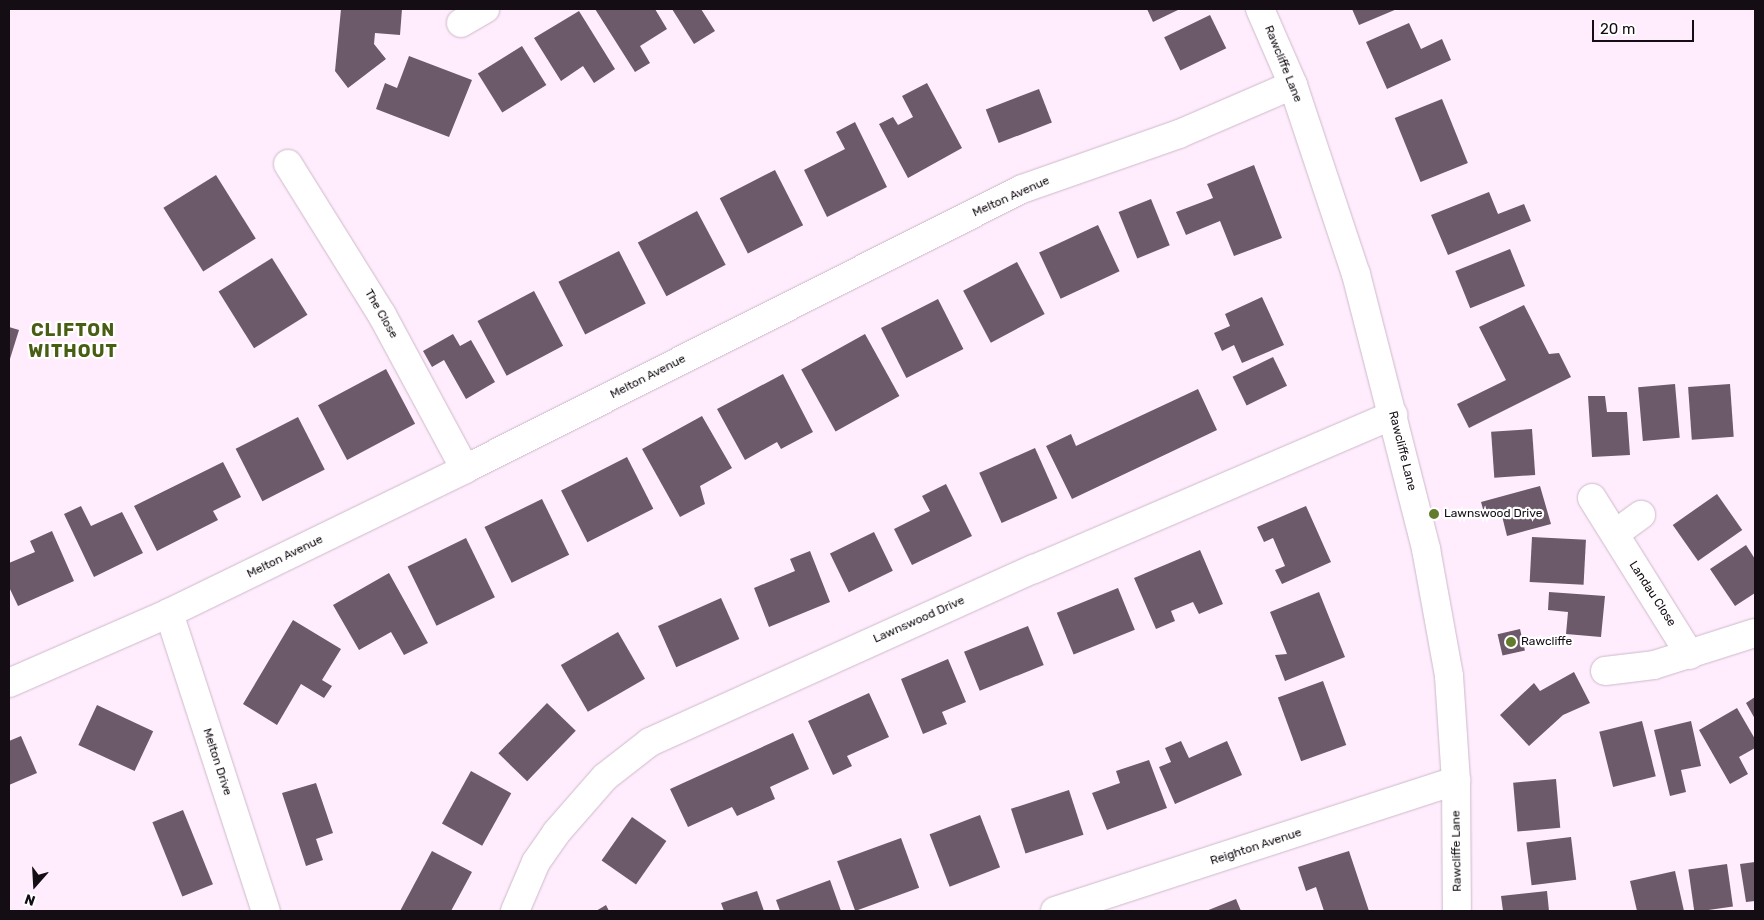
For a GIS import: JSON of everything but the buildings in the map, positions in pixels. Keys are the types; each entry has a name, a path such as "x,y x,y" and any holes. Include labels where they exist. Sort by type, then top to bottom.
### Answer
{"street":[{"path":"461,23 485,9"},
{"name":"Rawcliffe Lane","path":"1260,9 1293,85 1356,274 1426,549 1449,676 1456,781 1457,911"},
{"name":"Melton Avenue","path":"9,683 169,613 465,469 1022,189 1179,134 1293,85"},
{"name":"The Close","path":"288,164 382,315 465,469"},
{"name":"Lawnswood Drive","path":"515,911 536,862 556,832 605,777 650,742 1034,569 1393,415"},
{"name":"Landau Close","path":"1592,498 1616,533 1690,654"},
{"path":"1616,533 1641,516"},
{"name":"Melton Drive","path":"169,613 266,911"},
{"path":"1605,671 1654,665 1755,633"},
{"name":"Reighton Avenue","path":"1054,911 1456,781"}],"place":[{"name":"Lawnswood Drive","path":"1434,514"},
{"name":"Rawcliffe","path":"1511,642"}],"district":[{"name":"CLIFTON WITHOUT","path":"73,341"}]}
